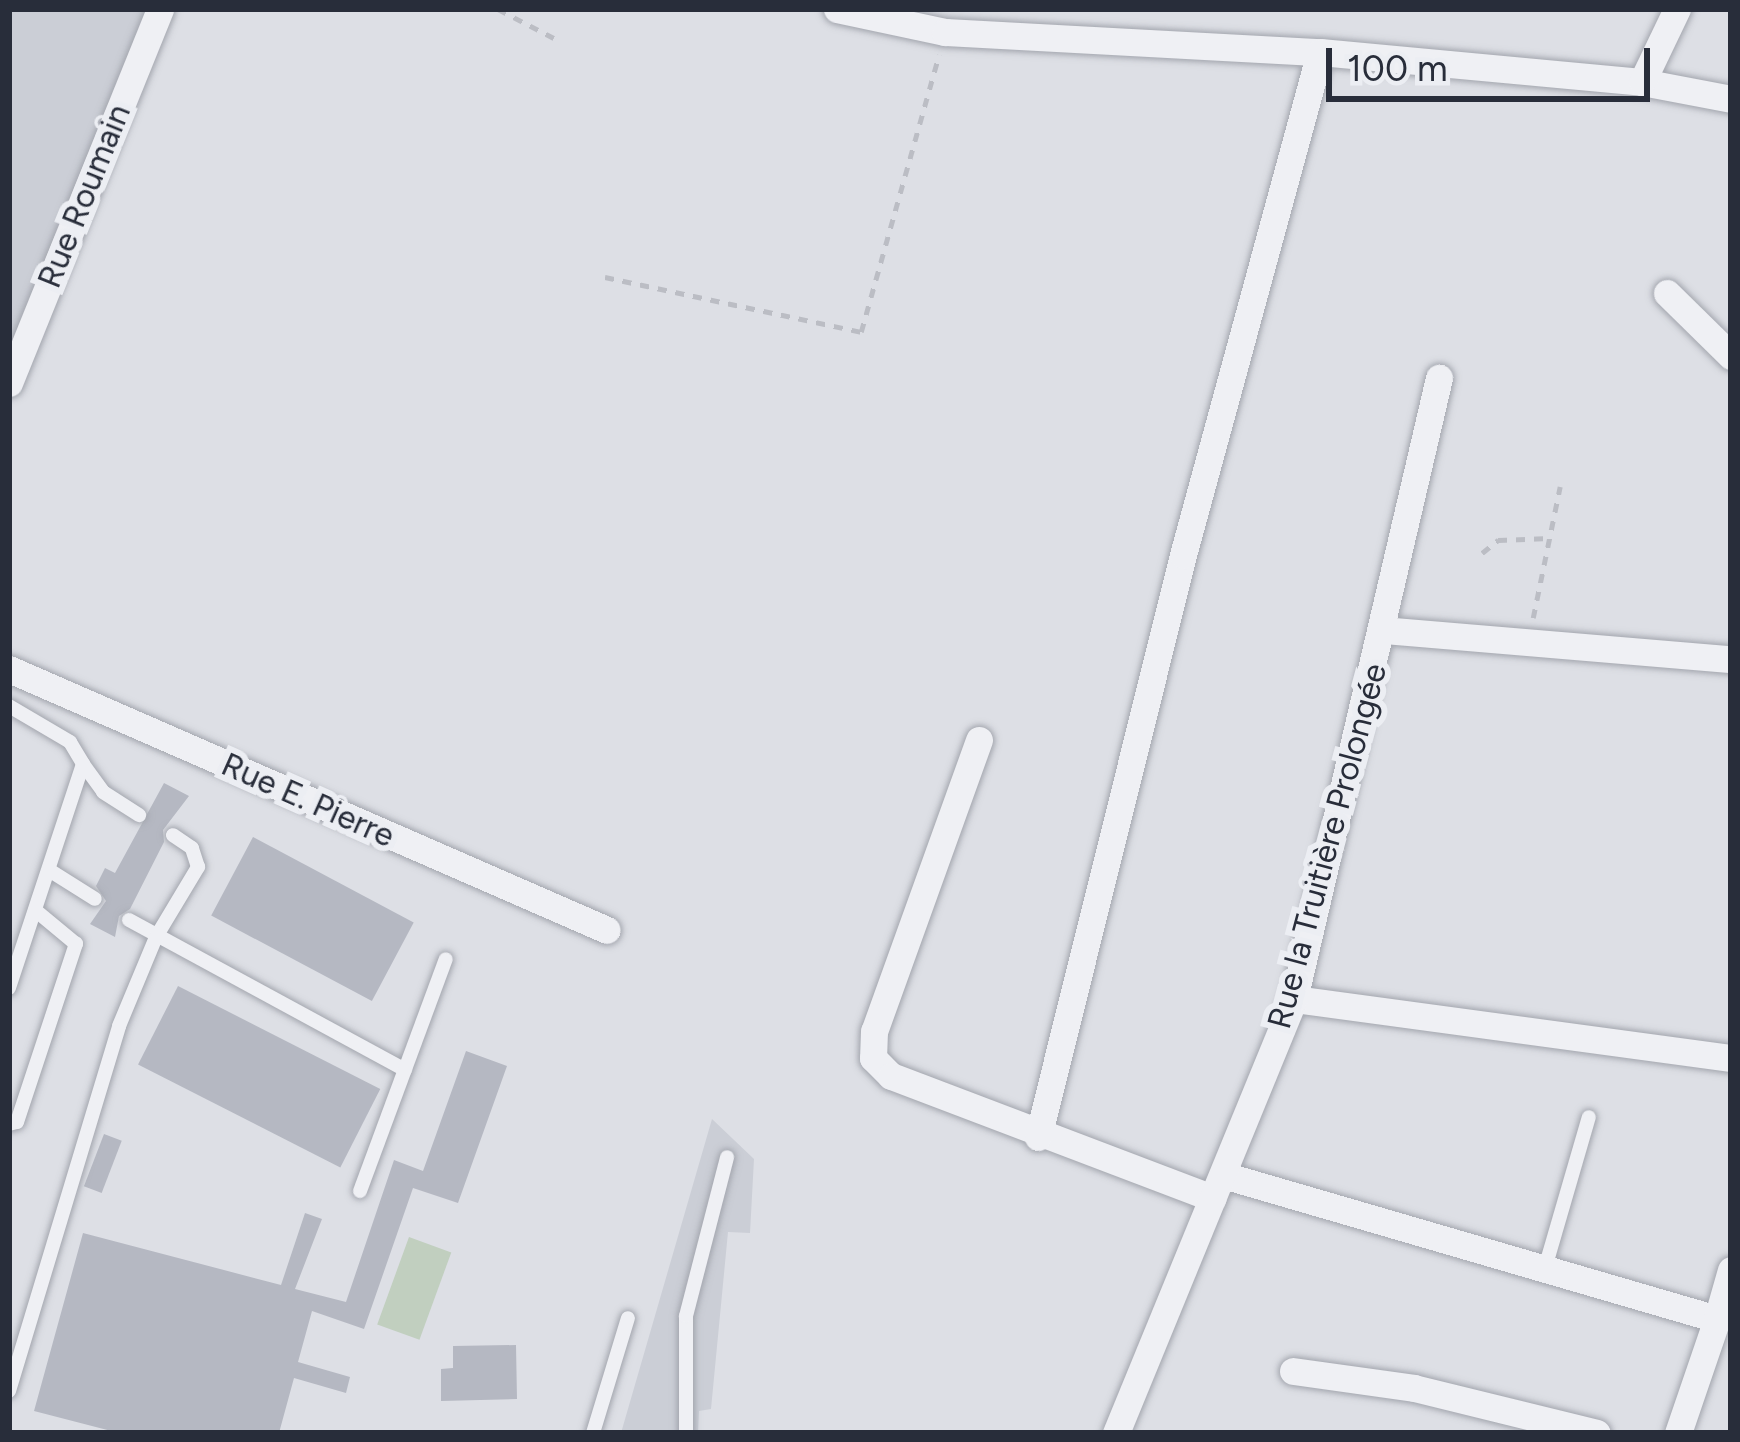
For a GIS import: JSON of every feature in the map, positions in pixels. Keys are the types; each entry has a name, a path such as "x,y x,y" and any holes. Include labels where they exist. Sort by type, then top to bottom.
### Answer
{"street":[{"name":"Rue Roumain","path":"9,383 160,9"},
{"path":"837,9 945,32 1320,52 1642,82 1731,99"},
{"path":"1642,82 1677,9"},
{"path":"1038,1137 1183,555 1320,52"},
{"path":"1667,293 1731,356"},
{"name":"Rue la Truitière Prolongée","path":"1116,1433 1294,999 1439,378"},
{"path":"1383,630 1731,659"},
{"name":"Rue E. Pierre","path":"9,669 607,930"},
{"path":"979,740 871,1046 891,1076 1038,1137 1545,1268 1717,1319"},
{"path":"1294,999 1731,1058"},
{"path":"1678,1433 1731,1270"},
{"path":"1293,1371 1414,1388 1597,1433"}],"lane":[{"path":"9,706 70,742 103,792 139,815"},
{"path":"9,988 83,764"},
{"path":"72,801 103,792"},
{"path":"9,1390 118,1026 156,937 198,867 192,848 172,836"},
{"path":"49,869 95,899"},
{"path":"9,1124 17,1122 76,944 35,910"},
{"path":"129,920 405,1070"},
{"path":"360,1191 446,959"},
{"path":"1545,1268 1589,1117"},
{"path":"686,1433 686,1316 727,1157"},
{"path":"593,1433 628,1318"}],"path":[{"path":"498,9 554,38"},
{"path":"605,277 861,332 945,32"},
{"path":"1529,641 1560,487"},
{"path":"1482,553 1498,540 1550,538"}],"shaded area":[{"path":"9,9 150,9 9,356"},
{"path":"712,1119 754,1159 750,1233 728,1232 711,1409 699,1411 698,1433 621,1433"}],"green space":[{"path":"409,1237 451,1252 419,1340 377,1324"}],"building":[{"path":"164,783 189,796 163,830 164,842 130,909 119,916 115,937 90,924 106,901 96,886 105,868 115,873"},
{"path":"253,837 414,922 372,1001 211,916"},
{"path":"178,986 380,1089 340,1167 138,1064"},
{"path":"466,1051 507,1066 458,1203 413,1188 364,1329 312,1311 298,1362 350,1377 346,1393 294,1378 279,1433 119,1433 34,1411 83,1233 281,1285 305,1213 322,1219 295,1289 346,1302 394,1160 423,1171"},
{"path":"104,1134 122,1141 102,1193 84,1186"},
{"path":"516,1345 517,1399 441,1401 441,1369 453,1368 453,1346"}]}
